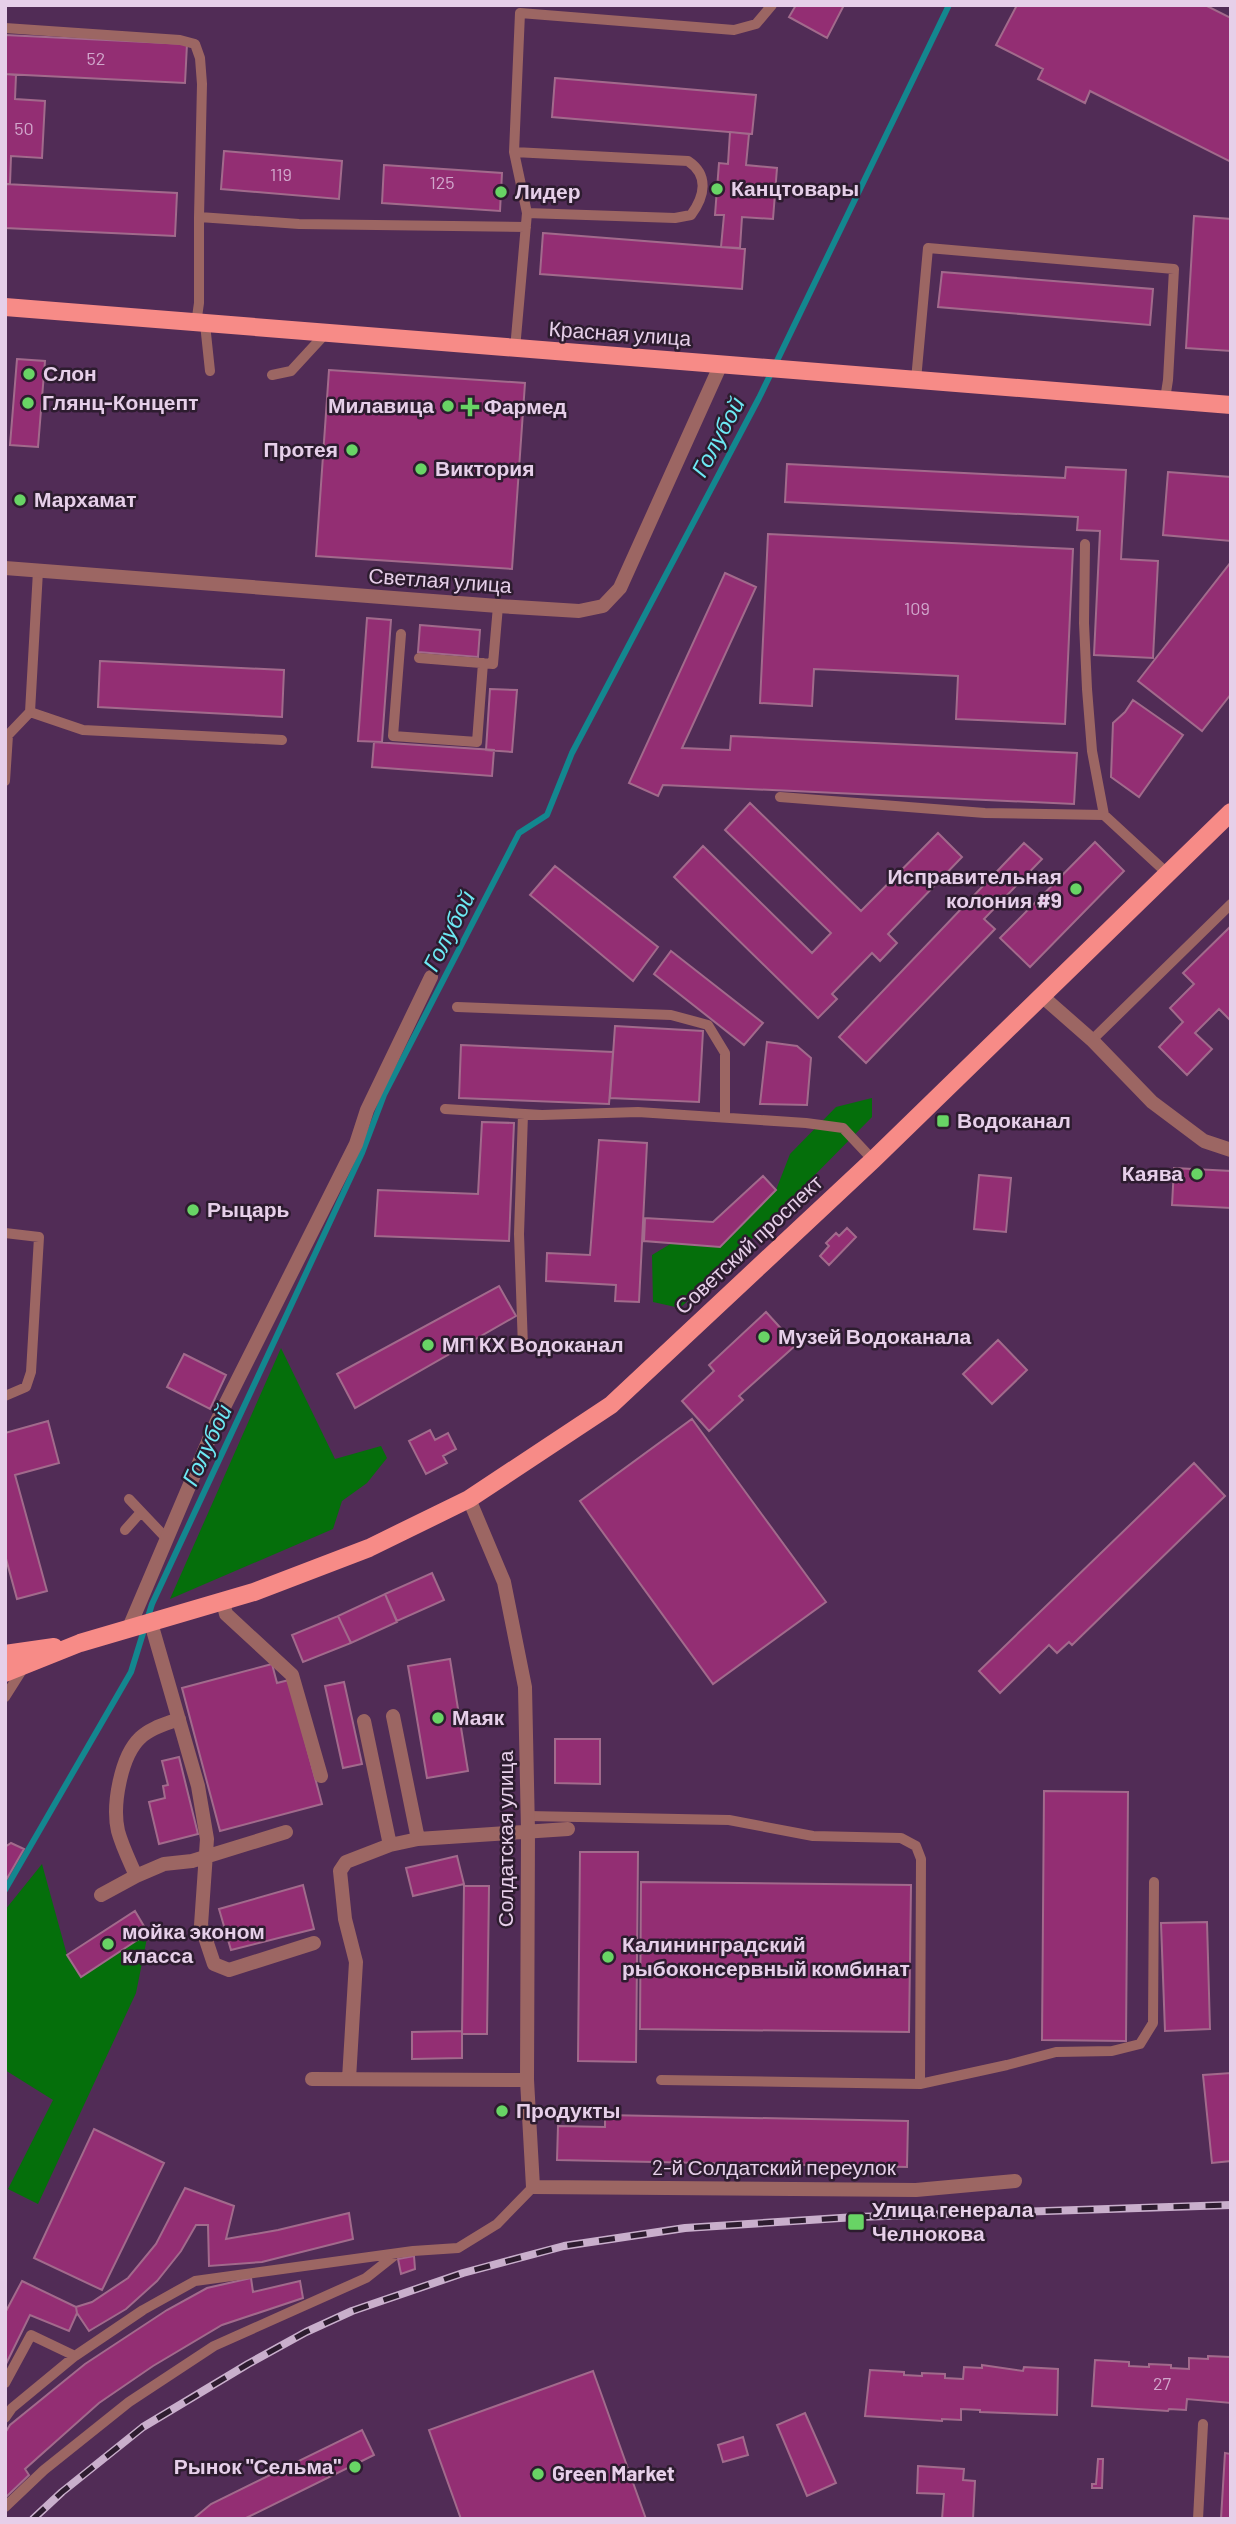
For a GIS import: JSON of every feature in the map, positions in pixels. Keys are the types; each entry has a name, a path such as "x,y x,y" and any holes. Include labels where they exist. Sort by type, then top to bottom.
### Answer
{"main road":[{"name":"Красная улица","path":"5,307 1231,405"},
{"name":"Советский проспект","path":"5,1674 80,1643 144,1625 224,1608 369,1548 469,1499 611,1405 873,1160 1231,812"},
{"name":"Советский проспект","path":"5,1654 80,1643"}],"street":[{"name":"Светлая улица","path":"5,568 498,606 579,611 603,606 620,588 721,364"},
{"path":"314,1943 229,1970 214,1964 201,1925 207,1839 198,1786 179,1719 144,1625 167,1539 216,1423 356,1144 367,1110 431,976"},
{"path":"1043,997 1092,1040 1152,1102 1204,1141 1231,1150"},
{"name":"Солдатская улица","path":"469,1499 504,1582 525,1687 528,1816 527,2080 533,2187"},
{"path":"224,1608 292,1675 321,1776"},
{"path":"393,1716 418,1839"},
{"path":"136,1876 118,1829 118,1782 129,1753 140,1737 179,1719"},
{"path":"364,1721 390,1845"},
{"path":"349,2079 356,1962 345,1919 340,1871 346,1862 390,1845 418,1839 568,1829"},
{"path":"101,1895 164,1864 192,1861 286,1832"},
{"path":"312,2079 527,2080"},
{"name":"2-й Солдатский переулок","path":"533,2187 916,2190 1015,2181"}],"lane":[{"path":"515,349 527,213 514,152 520,9 734,30 756,24 772,5"},
{"path":"5,28 180,40 195,44 200,58 202,84 199,303 211,371"},
{"path":"514,152 688,161 698,168 702,179 701,202 691,215 675,218 527,213"},
{"path":"200,217 299,224 526,227"},
{"path":"916,380 928,248 942,249 1174,269 1165,399"},
{"path":"272,375 291,372 326,333"},
{"path":"1085,544 1087,689 1092,751 1104,815 1168,874"},
{"path":"5,781 8,735 30,712 38,571"},
{"path":"419,658 493,664 498,606"},
{"path":"401,634 393,736 477,742 482,663"},
{"path":"30,712 83,730 282,740"},
{"path":"780,797 959,811 1104,815"},
{"path":"1092,1040 1231,904"},
{"path":"457,1007 670,1015 708,1025 725,1053 725,1118"},
{"path":"445,1109 523,1114 638,1112 843,1128 873,1160"},
{"path":"523,1114 519,1234 523,1347"},
{"path":"5,1233 39,1237 31,1372 26,1387 5,1396"},
{"path":"129,1499 167,1539"},
{"path":"125,1530 141,1512"},
{"path":"5,1698 24,1666"},
{"path":"528,1816 729,1820 813,1836 901,1838 916,1846 921,1858 920,2084"},
{"path":"661,2080 920,2084 1056,2052 1112,2051 1140,2044 1153,2023 1154,1882"},
{"path":"5,2398 9,2413 75,2356 143,2310 195,2281 397,2253 458,2248 496,2224 533,2187"},
{"path":"5,2507 44,2470 129,2402 214,2346 366,2278 397,2253"},
{"path":"5,2383 32,2335 75,2356"},
{"path":"1198,2519 1203,2424"}],"green space":[{"path":"872,1098 872,1117 680,1308 653,1302 652,1255 672,1243 720,1247 776,1190 790,1154 836,1107"},
{"path":"281,1348 335,1459 381,1446 387,1458 367,1483 342,1501 333,1529 170,1599"},
{"path":"42,1864 67,1955 81,1977 148,1933 136,1993 38,2204 8,2189 53,2100 5,2070 5,1910"}],"building":[{"path":"796,5 844,5 827,38 789,17"},
{"path":"1017,5 1205,5 1231,18 1231,162 1090,91 1085,103 1038,79 1043,69 996,45"},
{"path":"5,35 187,44 185,83 5,74"},
{"path":"5,74 16,75 15,99 45,101 42,158 11,156 10,184 5,184"},
{"path":"555,78 756,95 752,134 552,117"},
{"path":"730,132 749,134 746,165 777,168 773,219 742,217 740,248 721,247 724,215 715,215 719,163 728,164"},
{"path":"224,151 342,161 339,199 221,189"},
{"path":"384,165 502,173 500,211 382,203"},
{"path":"5,184 177,193 175,236 5,228"},
{"path":"1194,216 1231,219 1231,351 1186,348"},
{"path":"543,233 745,249 742,289 540,274"},
{"path":"942,272 1153,289 1150,325 938,307"},
{"name":"Глянц-Концепт","path":"17,359 45,361 38,447 10,445"},
{"name":"Виктория","path":"329,370 525,383 512,569 316,556"},
{"path":"787,464 1065,478 1066,467 1126,470 1121,559 1158,561 1153,658 1094,655 1100,531 1077,530 1078,517 785,502"},
{"path":"1168,472 1231,477 1231,541 1163,535"},
{"path":"768,534 1073,549 1065,724 956,719 958,676 814,669 812,706 760,703"},
{"path":"1231,562 1231,694 1202,731 1138,681"},
{"path":"725,573 756,587 682,748 730,750 731,736 1077,753 1074,804 663,785 658,796 629,783"},
{"path":"367,618 391,620 382,742 358,741"},
{"path":"420,625 480,630 478,657 418,652"},
{"path":"100,661 284,670 282,717 98,707"},
{"path":"490,689 517,690 512,752 486,750"},
{"path":"1133,700 1183,735 1139,797 1111,777 1113,723"},
{"path":"374,742 494,750 492,776 372,767"},
{"path":"750,803 861,911 938,833 962,857 888,934 897,943 880,961 872,953 832,994 837,999 818,1018 674,877 703,846 812,953 831,933 725,830"},
{"path":"1095,842 1124,871 1030,967 1000,938"},
{"path":"1024,843 1042,859 984,919 995,929 866,1063 839,1037"},
{"path":"555,866 658,947 633,981 530,895"},
{"path":"1231,926 1231,1021 1219,1009 1195,1033 1212,1049 1187,1075 1159,1047 1183,1022 1170,1008 1194,984 1183,973"},
{"path":"671,951 763,1023 744,1045 654,974"},
{"path":"615,1026 703,1031 699,1102 610,1098"},
{"path":"767,1042 797,1046 811,1058 807,1105 760,1104"},
{"path":"461,1045 613,1052 609,1104 459,1098"},
{"path":"482,1122 514,1123 509,1241 375,1236 378,1190 478,1194"},
{"path":"599,1140 647,1143 639,1302 615,1301 616,1285 546,1281 547,1253 590,1255"},
{"path":"1174,1168 1231,1171 1231,1208 1172,1205"},
{"path":"979,1175 1011,1178 1006,1232 974,1229"},
{"path":"763,1176 776,1190 720,1247 644,1241 645,1218 713,1222"},
{"path":"847,1228 856,1237 829,1265 820,1256 829,1246 826,1243 836,1233 839,1236"},
{"name":"МП КХ Водоканал","path":"499,1286 516,1316 355,1408 337,1374"},
{"path":"766,1312 796,1345 739,1396 743,1400 709,1431 682,1401 714,1371 709,1365"},
{"path":"998,1340 1027,1370 992,1404 963,1374"},
{"path":"184,1354 226,1375 210,1409 167,1387"},
{"path":"692,1419 826,1602 713,1684 580,1501"},
{"path":"48,1421 59,1463 15,1475 47,1591 17,1599 5,1555 5,1433"},
{"path":"430,1430 435,1440 448,1433 456,1449 443,1456 447,1463 426,1474 409,1441"},
{"path":"1194,1463 1225,1496 1072,1645 1069,1642 1057,1653 1049,1645 1000,1693 979,1671"},
{"path":"432,1573 444,1600 397,1621 385,1594"},
{"path":"385,1594 397,1622 351,1643 338,1616"},
{"path":"338,1616 351,1643 303,1662 292,1635"},
{"name":"Маяк","path":"450,1659 468,1771 427,1778 408,1666"},
{"path":"272,1664 277,1683 289,1680 322,1804 220,1831 182,1688"},
{"path":"344,1682 362,1764 343,1768 325,1686"},
{"path":"555,1739 600,1739 600,1784 555,1783"},
{"path":"179,1757 198,1834 159,1844 149,1802 165,1798 163,1786 168,1785 162,1761"},
{"path":"1044,1791 1128,1792 1126,2041 1042,2040"},
{"path":"11,1843 24,1849 5,1882 5,1847"},
{"name":"Калининградский рыбоконсервный комбинат","path":"580,1852 638,1852 636,2062 578,2061"},
{"path":"457,1856 464,1884 413,1896 406,1868"},
{"path":"641,1882 911,1885 909,2032 640,2029"},
{"path":"303,1885 314,1929 231,1950 219,1909"},
{"path":"464,1886 489,1886 487,2034 462,2034"},
{"name":"мойка эконом класса","path":"135,1911 148,1933 81,1977 67,1955"},
{"path":"1207,1922 1210,2029 1165,2031 1161,1923"},
{"path":"462,2031 462,2058 412,2059 412,2032"},
{"path":"1231,2073 1231,2161 1212,2163 1203,2075"},
{"path":"605,2115 908,2121 907,2167 557,2160 558,2126 605,2127"},
{"path":"94,2129 164,2163 102,2290 34,2258"},
{"path":"185,2188 234,2206 226,2239 349,2213 353,2239 262,2262 209,2266 208,2225 196,2225 181,2251 157,2281 126,2309 89,2331 76,2307 92,2302 128,2278 156,2244"},
{"path":"414,2256 415,2269 401,2274 398,2259"},
{"path":"251,2278 253,2292 300,2281 303,2298 222,2325 153,2366 99,2403 25,2469 29,2475 5,2498 5,2433 10,2425 85,2364 167,2310 207,2288"},
{"path":"22,2281 76,2307 77,2313 69,2331 30,2315 5,2366 5,2313"},
{"path":"1208,2356 1230,2357 1231,2403 1187,2399 1186,2410 1168,2411 1092,2406 1095,2360 1129,2362 1129,2366 1171,2365 1171,2368 1189,2369 1189,2358 1208,2359"},
{"path":"982,2365 1023,2371 1024,2367 1058,2369 1057,2415 961,2409 961,2420 865,2416 870,2370 922,2376 922,2373 945,2374 945,2378 963,2379 964,2367 982,2368"},
{"name":"Green Market","path":"593,2371 646,2519 461,2519 429,2430"},
{"path":"805,2413 836,2483 807,2496 777,2425"},
{"path":"362,2430 374,2455 244,2519 193,2519 211,2504"},
{"path":"743,2437 748,2455 723,2462 718,2445"},
{"path":"1225,2453 1231,2454 1231,2519 1221,2519"},
{"path":"1098,2459 1103,2459 1102,2488 1092,2488 1092,2484 1096,2484"},
{"path":"918,2466 964,2469 963,2480 975,2481 973,2519 942,2519 944,2494 917,2493"}],"waterway":[{"name":"Голубой","path":"5,1890 131,1672 152,1604 362,1153 384,1095 519,833 547,815 572,753 759,398 949,5"}],"railway":[{"path":"33,2519 62,2492 143,2427 306,2332 352,2311 463,2273 564,2246 685,2228 856,2217 1231,2205"}],"place":[{"name":"Канцтовары","path":"717,189"},
{"name":"Лидер","path":"501,192"},
{"name":"Слон","path":"29,374"},
{"name":"Глянц-Концепт","path":"28,403"},
{"name":"Милавица","path":"448,406"},
{"name":"Фармед","path":"470,407"},
{"name":"Протея","path":"352,450"},
{"name":"Виктория","path":"421,469"},
{"name":"Мархамат","path":"20,500"},
{"name":"Исправительная колония #9","path":"1076,889"},
{"name":"Водоканал","path":"943,1121"},
{"name":"Каява","path":"1197,1174"},
{"name":"Рыцарь","path":"193,1210"},
{"name":"Музей Водоканала","path":"764,1337"},
{"name":"МП КХ Водоканал","path":"428,1345"},
{"name":"Маяк","path":"438,1718"},
{"name":"мойка эконом класса","path":"108,1944"},
{"name":"Калининградский рыбоконсервный комбинат","path":"608,1957"},
{"name":"Продукты","path":"502,2111"},
{"name":"Улица генерала Челнокова","path":"856,2222"},
{"name":"Рынок \"Сельма\"","path":"355,2467"},
{"name":"Green Market","path":"538,2474"}]}
